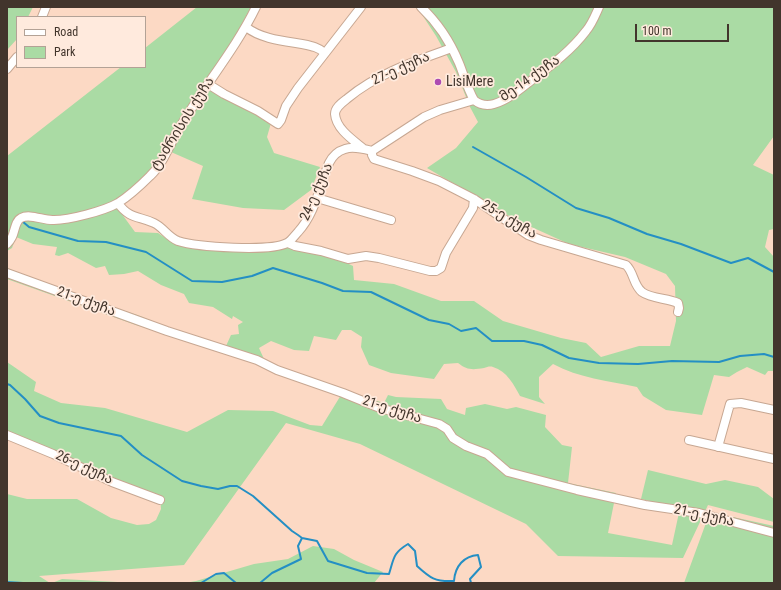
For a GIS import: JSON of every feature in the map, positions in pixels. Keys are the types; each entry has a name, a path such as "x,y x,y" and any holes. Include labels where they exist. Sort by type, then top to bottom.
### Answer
{"street":[{"name":"ტაძრისის ქუჩა","path":"7,244 20,218 25,216 53,220 76,217 118,203 151,175 180,127 246,27 256,7"},
{"path":"208,84 258,111 278,124 286,106 298,88 361,7"},
{"path":"368,150 424,117 440,110 474,100 445,34 421,7"},
{"name":"მე-14 ქუჩა","path":"474,100 478,103 486,105 493,104 504,100 526,84 570,49 589,26 599,7"},
{"path":"246,27 267,37 314,46 325,53"},
{"name":"27-ე ქუჩა","path":"368,150 340,127 335,113 336,109 354,93 380,76 452,48"},
{"path":"7,69 16,58"},
{"name":"24-ე ქუჩა","path":"288,243 308,218 318,198 330,162 335,154 345,149 368,150"},
{"name":"25-ე ქუჩა","path":"368,150 374,159 426,175 474,199 528,235 626,265 630,269 635,284 642,292 654,297 671,300 678,303 678,312"},
{"path":"318,198 392,220"},
{"path":"118,203 131,216 158,225 178,240 213,246 249,248 276,246 288,243 348,259 366,256 430,271 436,271 441,268 446,253 473,208 474,199"},
{"name":"21-ე ქუჩა","path":"7,273 166,332 256,360 276,370 343,393 380,408 440,424 447,429 453,438 466,446 487,454 508,472 637,504 699,513 774,533"},
{"path":"718,447 730,404 741,403 774,410"},
{"name":"26-ე ქუჩა","path":"7,435 53,454 112,482 160,500"},
{"path":"689,440 774,459"}],"green space":[{"path":"7,7 33,7 28,16 16,16 16,40 7,50"},
{"path":"197,7 251,7 233,40 204,84 271,123 267,137 274,153 320,167 311,190 284,210 243,208 192,199 203,166 171,152 116,206 135,232 158,233 170,241 214,250 300,247 324,252 353,266 354,280 394,284 441,301 474,301 503,321 561,338 586,343 601,357 639,346 670,346 676,321 675,286 666,274 625,257 569,244 516,220 427,168 456,148 478,122 470,107 456,72 436,36 419,10 414,7 773,7 774,136 753,165 774,175 774,229 769,230 765,247 774,257 774,371 768,371 765,375 747,367 729,377 714,375 702,415 666,410 643,396 637,387 583,376 553,364 539,377 539,397 545,404 520,396 513,383 506,375 498,369 492,367 473,369 464,367 458,363 444,364 434,379 391,373 369,365 361,347 362,337 351,330 342,330 336,340 314,336 309,351 294,350 271,341 259,348 264,359 298,377 384,403 388,395 396,397 441,399 447,409 465,415 466,408 485,404 507,409 516,407 546,415 545,427 562,445 572,447 568,483 616,493 608,533 672,545 680,508 641,499 648,470 706,484 725,480 758,487 774,499 774,522 708,505 683,558 558,556 526,524 360,444 286,423 184,565 39,576 50,583 7,583 7,494 27,499 77,499 111,518 137,525 149,524 156,520 161,509 160,497 68,461 7,431 7,362 36,382 34,391 61,403 105,408 187,432 228,410 273,411 310,425 322,426 341,395 254,362 136,325 7,279 7,268 66,291 140,316 222,348 226,346 231,335 239,334 238,325 243,322 233,316 232,319 213,307 189,303 184,294 161,285 138,271 109,275 105,266 96,268 68,253 59,256 55,255 57,247 33,244 16,237 12,248 7,251 7,156 120,68 146,68 146,47"},
{"path":"710,512 774,526 774,583 684,583"},
{"path":"313,546 334,549 354,560 383,572 374,583 185,583 254,564 288,559"},
{"path":"62,579 136,583 52,583"}],"waterway":[{"path":"473,147 576,208 609,218 647,234 681,244 731,263 748,258 774,272"},
{"path":"22,221 29,227 78,241 106,242 146,252 192,281 222,282 252,276 273,268 343,291 371,292 429,320 449,324 461,331 476,328 492,341 524,341 542,345 569,358 599,363 638,364 672,361 719,362 740,356 764,354 774,357"},
{"path":"7,384 25,399 40,416 59,423 121,436 142,455 182,481 218,489 237,486 253,496 302,538"},
{"path":"260,583 272,573 301,559 298,546 302,538 317,541 328,561 367,573 389,574 393,560 397,553 408,544 415,551 417,566 429,576 442,581 454,581 458,566 468,557 478,555 481,567 470,579 471,583"},
{"path":"201,583 216,574 224,573 236,583"},
{"path":"7,582 23,583"}],"place":[{"name":"LisiMere","path":"438,82"}]}
